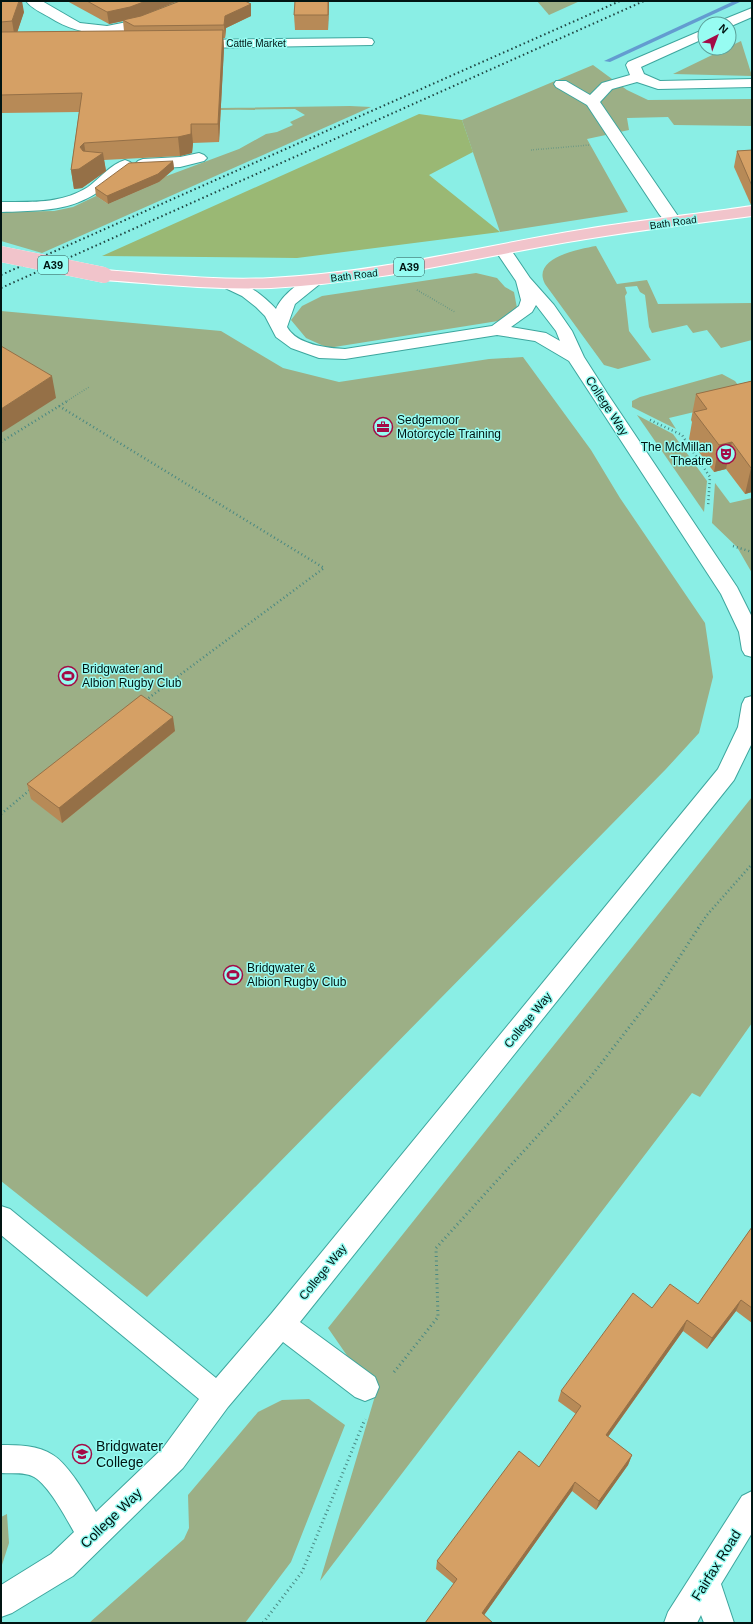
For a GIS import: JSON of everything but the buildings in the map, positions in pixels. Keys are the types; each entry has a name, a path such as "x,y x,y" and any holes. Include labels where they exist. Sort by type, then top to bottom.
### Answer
{"main road":[{"name":"Bath Road","path":"1,254 104,275 270,283 315,280 402,268 586,234 752,211"}],"street":[{"path":"33,1 75,25 96,30 122,29 147,22 193,1"},
{"path":"737,19 752,12"},
{"path":"638,77 634,65 697,37"},
{"name":"Cattle Market","path":"177,44 367,42"},
{"path":"592,102 607,86 638,77 658,85 752,83"},
{"path":"561,84 592,102 621,143 665,211 674,222"},
{"path":"99,166 180,162 199,158"},
{"path":"1,207 38,206 72,201 97,188 124,165"},
{"name":"College Way","path":"503,250 524,281 548,309 564,331 575,357 730,592 749,632 752,650"},
{"path":"279,327 287,302 315,280"},
{"path":"491,331 526,308 529,300 524,281"},
{"path":"227,282 248,293 262,303 272,314 282,332 297,344 319,352 345,354 491,331 540,337 575,357"},
{"name":"College Way","path":"1,1602 62,1565 173,1458 218,1397 281,1324 726,774 749,726 752,704"},
{"path":"1,1218 218,1397"},
{"path":"281,1324 370,1392"},
{"path":"1,1459 27,1460 42,1465 67,1491 93,1536"},
{"name":"Fairfax Road","path":"679,1623 752,1506"},
{"path":"705,1582 719,1623"}],"path":[{"path":"531,150 621,143"},
{"path":"402,268 407,284 476,325 491,331"},
{"path":"1,442 89,387"},
{"path":"59,406 324,568 143,702"},
{"path":"648,419 682,435 710,477 708,514"},
{"path":"1,814 34,787"},
{"path":"263,1623 302,1572 370,1392 438,1317 436,1248 589,1079 658,990 707,914 752,864"}],"green space":[{"path":"537,1 580,1 549,15"},
{"path":"741,41 752,76 673,74 710,56 737,56 737,43"},
{"path":"593,65 627,90 648,100 752,99 752,126 674,125 668,117 627,118 629,130 587,139 628,212 500,232 462,120"},
{"path":"371,107 42,253 1,241 1,212 54,211 73,207 96,196 108,204 159,182 164,177 239,149 266,134 277,132 293,125 290,122 305,115 295,109 220,110 220,108"},
{"path":"419,114 462,120 473,152 429,175 500,232 297,258 102,256"},
{"path":"596,246 617,284 647,280 658,304 752,303 752,340 721,348 707,330 693,333 687,325 652,333 649,327 645,295 640,292 637,286 625,287 627,293 625,296 629,331 651,360 618,369 604,365 545,284 542,275 545,268 551,261 559,256 569,252"},
{"path":"476,273 497,278 505,287 514,292 517,308 498,321 328,348 306,338 291,320 302,306 322,296"},
{"name":"Bridgwater & Albion Rugby Club","path":"1,311 221,331 283,368 339,382 489,359 523,357 591,450 620,498 705,623 713,677 699,733 666,769 147,1297 1,1181"},
{"path":"722,374 735,381 749,399 669,418 676,429 632,407 632,401 640,397"},
{"path":"637,415 673,434 707,481 704,512"},
{"path":"715,483 730,503 752,498 752,573 737,547 712,523"},
{"path":"752,797 752,1023 700,1097 692,1093 320,1581 375,1396 328,1328"},
{"path":"309,1399 345,1425 291,1562 245,1623 89,1623 184,1539 189,1528 188,1495 258,1412 282,1400"},
{"path":"7,1514 9,1543 1,1568 1,1517"}],"waterway":[{"path":"608,61 739,1"}],"railway":[{"path":"1,275 620,1"},
{"path":"1,288 644,1"}],"place":[{"name":"Sedgemoor Motorcycle Training","path":"383,427"},
{"name":"The McMillan Theatre","path":"726,454"},
{"name":"Bridgwater and Albion Rugby Club","path":"68,676"},
{"name":"Bridgwater & Albion Rugby Club","path":"233,975"},
{"name":"Bridgwater College","path":"82,1454"}]}
